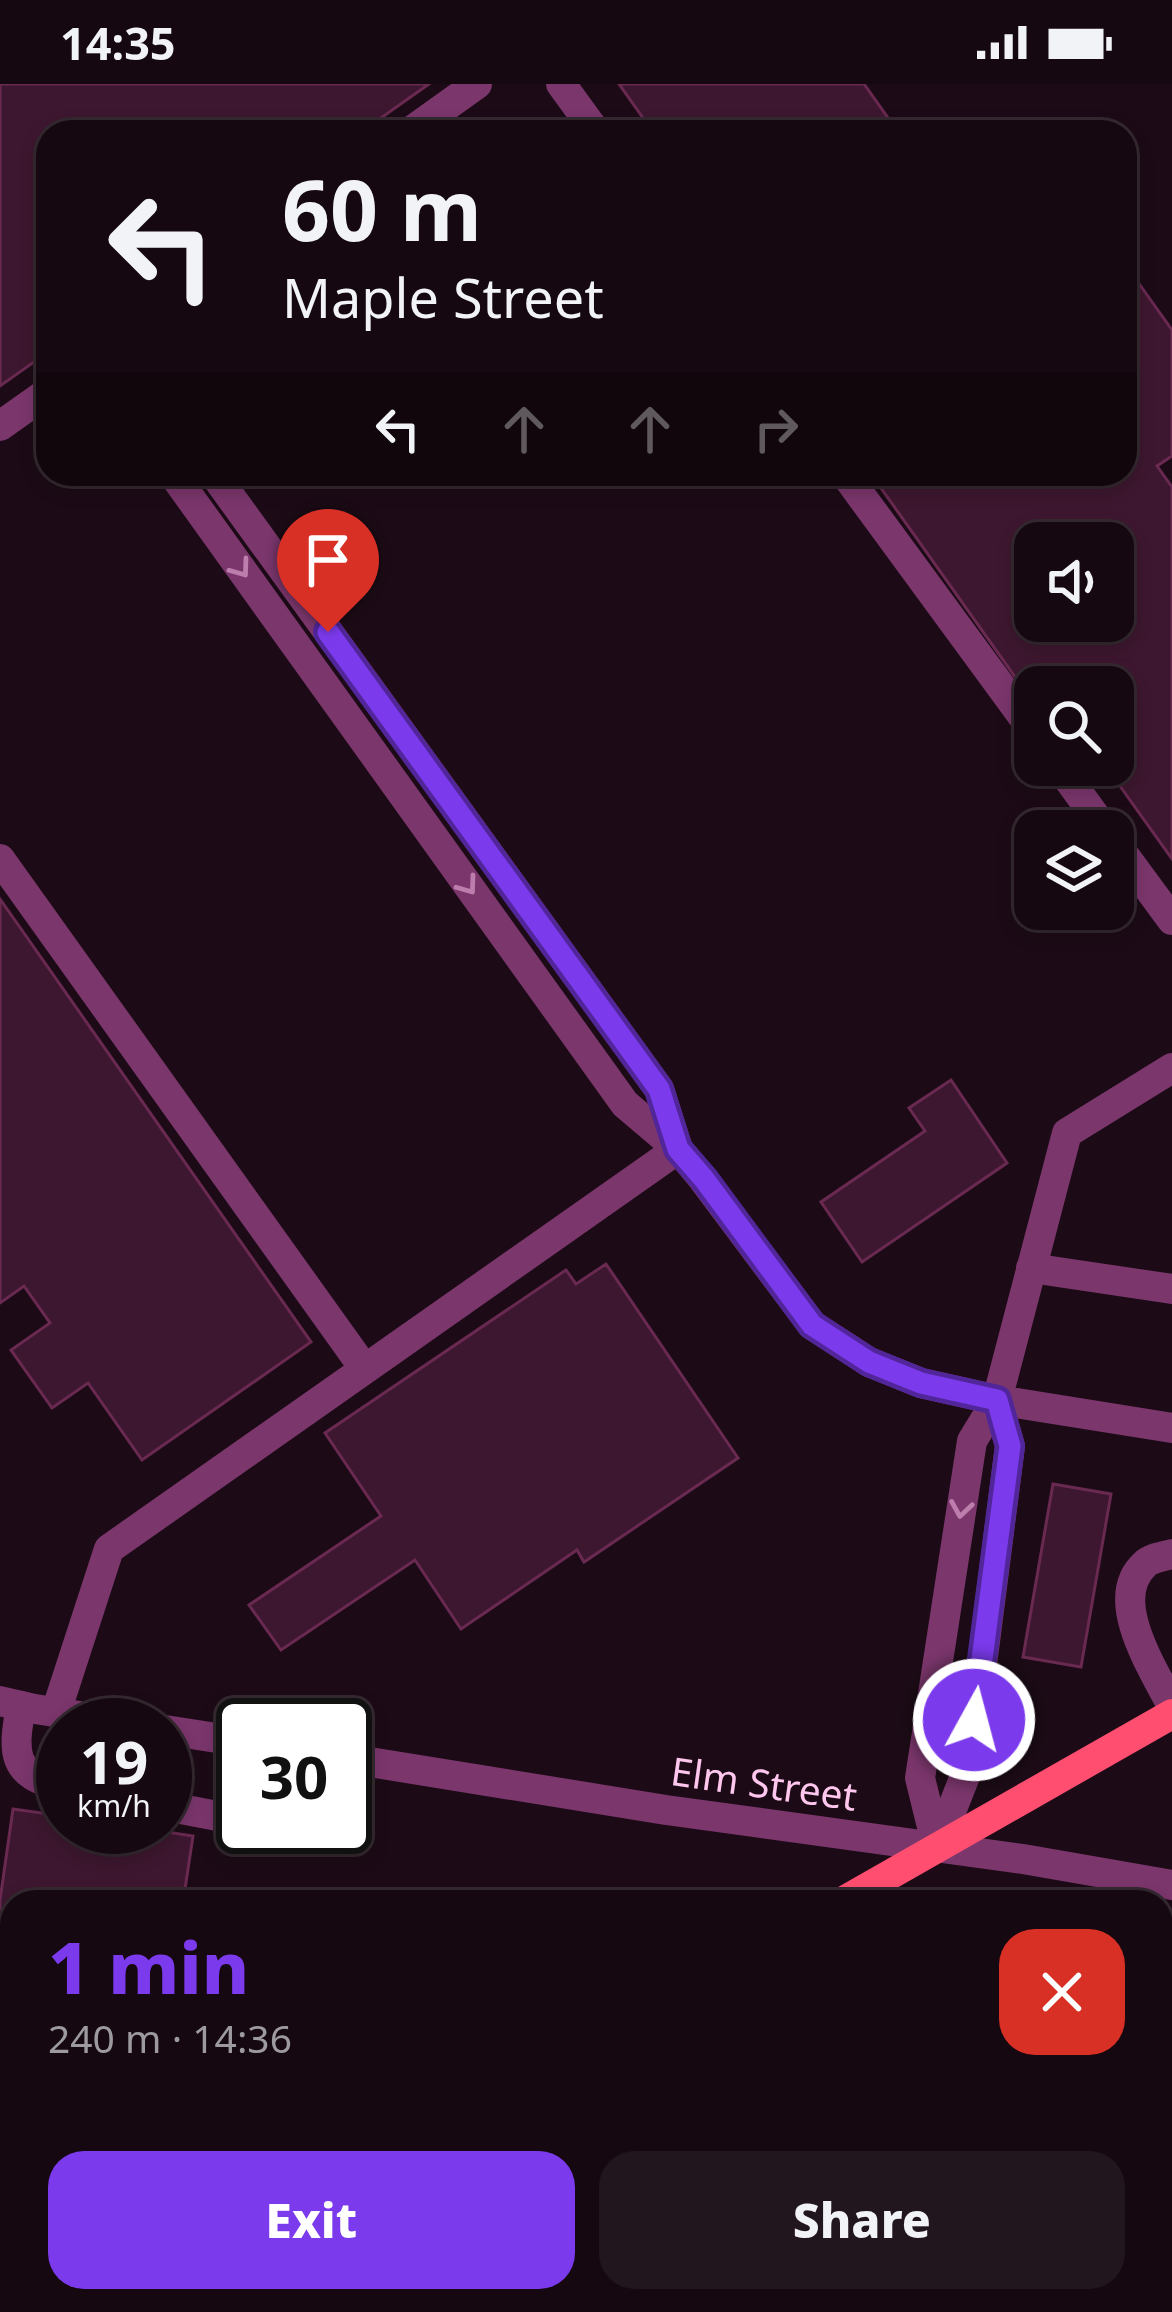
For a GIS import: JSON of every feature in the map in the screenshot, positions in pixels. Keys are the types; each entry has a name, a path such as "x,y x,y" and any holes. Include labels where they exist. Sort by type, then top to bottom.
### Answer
{"main road":[{"path":"863,1890 1172,1710"}],"street":[{"path":"427,120 477,84"},
{"path":"561,84 587,120"},
{"path":"0,426 36,400"},
{"path":"181,486 625,1104 678,1149 704,1179 812,1325 869,1362 921,1383 1172,1428"},
{"path":"223,486 659,1089 678,1149"},
{"path":"854,486 1014,704"},
{"path":"0,859 364,1368"},
{"path":"1134,868 1172,920"},
{"path":"937,1847 920,1778 971,1442 997,1400 1067,1133 1172,1068"},
{"path":"61,1698 109,1549 678,1149"},
{"path":"1031,1268 1172,1288"},
{"path":"937,1847 968,1766 1010,1446 997,1400"},
{"path":"1172,1554 1147,1562 1130,1597 1132,1626 1172,1710"},
{"path":"11,1703 17,1757 36,1776"},
{"name":"Elm Street","path":"372,1763 1172,1885"}],"building":[{"path":"0,84 429,84 378,120 36,120 36,360 0,386"},
{"path":"619,84 864,84 890,120 644,120"},
{"path":"1137,281 1172,330 1172,456 1157,466 1172,487 1172,859 1120,786 1134,786 1134,666 1014,666 1014,675 880,486 1137,486"},
{"path":"0,899 311,1342 142,1460 88,1383 52,1408 11,1350 50,1323 24,1286 0,1303"},
{"path":"951,1080 1007,1163 862,1262 821,1202 925,1131 909,1108"},
{"path":"606,1264 738,1458 584,1562 577,1550 461,1629 415,1560 281,1650 249,1605 381,1516 325,1433 566,1270 576,1284"},
{"path":"1053,1484 1111,1494 1081,1667 1023,1657"},
{"path":"13,1809 36,1812 36,1854 190,1854 185,1890 1,1890"}],"route":[{"path":"328,632 659,1089 678,1149 812,1325 869,1362 921,1383 997,1400 1010,1446 974,1720"}]}
